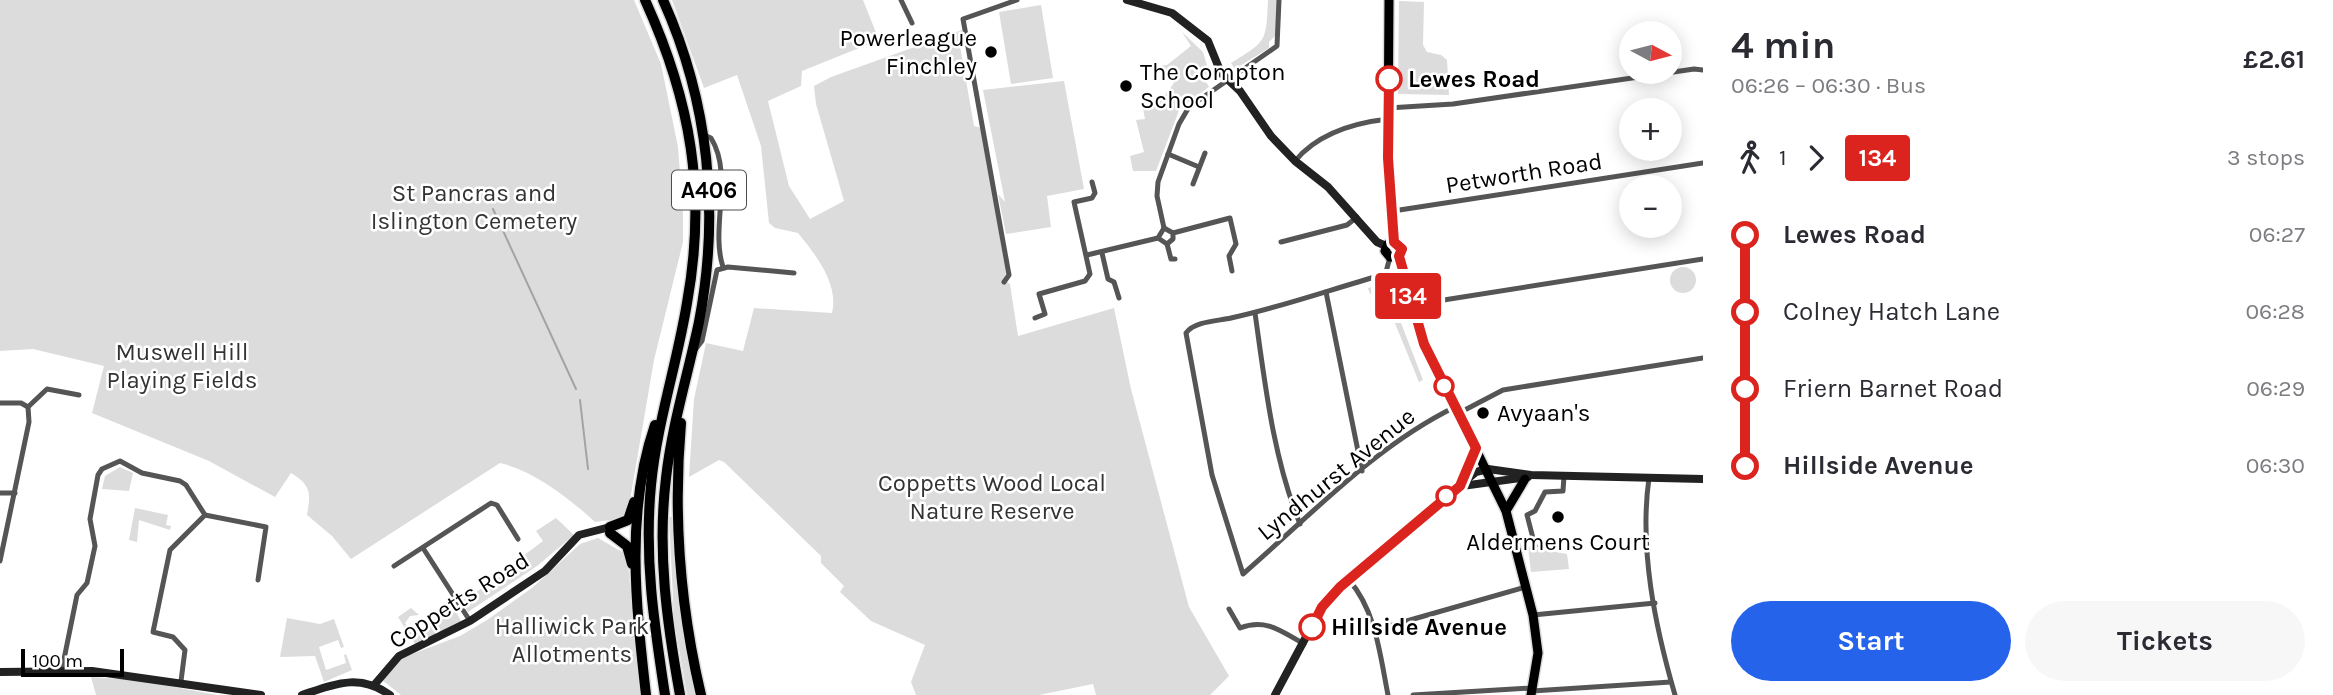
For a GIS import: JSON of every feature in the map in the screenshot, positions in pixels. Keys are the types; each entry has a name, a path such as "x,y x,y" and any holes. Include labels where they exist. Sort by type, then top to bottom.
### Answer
{"highway":[{"name":"A406","path":"645,0 676,75 695,166 692,265 687,303 666,395 651,482 649,594 665,695"},
{"name":"A406","path":"663,0 684,49 704,135 709,188 709,248 692,352 669,457 662,530 668,625 680,695"},
{"name":"A406","path":"684,384 678,454 677,520 683,599 701,695"},
{"path":"636,581 627,546 610,530 629,517 666,395"},
{"path":"643,472 637,523 636,581 646,695"}],"main road":[{"path":"1389,0 1388,119 1393,211 1390,244 1424,344 1506,510 1533,615 1538,653 1531,691"},
{"path":"1390,244 1402,249 1394,256"},
{"path":"1460,486 1476,448"},
{"path":"1506,510 1528,477"}],"street":[{"path":"901,0 912,23"},
{"path":"1004,282 1009,275 963,19 1017,0"},
{"path":"1127,0 1172,13 1208,41 1228,83 1240,91 1271,136 1294,161 1328,187 1377,242 1390,244"},
{"path":"1087,256 1158,237 1164,228 1157,196 1168,154 1189,107 1228,83 1234,75 1277,46 1279,0"},
{"path":"1388,108 1453,104 1694,69 1703,70"},
{"path":"1294,161 1320,139 1338,130 1362,122 1388,119"},
{"path":"704,135 711,138 717,151 721,197 719,255 723,267"},
{"path":"1193,184 1205,153"},
{"path":"1168,154 1199,167"},
{"name":"Petworth Road","path":"1393,211 1703,163"},
{"path":"1035,318 1045,314 1039,293 1088,278 1090,274 1074,202 1092,198 1092,182"},
{"path":"1164,228 1173,233 1230,218 1236,244 1229,256 1232,271"},
{"path":"1281,242 1347,225 1357,218"},
{"path":"1167,244 1173,239 1173,233"},
{"path":"1158,237 1167,244 1171,259 1175,259"},
{"path":"1102,253 1108,279 1114,282 1119,298"},
{"path":"1300,524 1292,506 1269,406 1255,313 1382,275 1394,256"},
{"path":"1410,306 1703,259"},
{"path":"692,352 702,341 714,275 723,267 794,273"},
{"path":"1326,292 1362,471"},
{"name":"Lyndhurst Avenue","path":"1255,313 1197,326 1186,333 1212,475 1243,574 1362,471 1417,428 1503,390 1703,358"},
{"path":"28,407 47,389 79,395"},
{"path":"0,403 21,403 28,407"},
{"path":"0,561 29,422 28,407"},
{"path":"62,670 77,595 87,583 95,546 90,519 102,469 120,461 142,473 180,481 186,485 205,515 266,527 258,580"},
{"path":"1275,695 1322,607 1349,580 1476,472 1528,477 1703,479"},
{"path":"1460,486 1491,475 1528,477"},
{"path":"1535,546 1527,515 1535,511 1545,492 1563,491 1564,476"},
{"path":"1649,478 1644,524 1655,603 1675,695"},
{"path":"0,494 15,493"},
{"path":"394,566 491,503 497,505 518,539"},
{"path":"181,681 185,650 173,637 153,632 170,550 205,515"},
{"name":"Coppetts Road","path":"375,684 399,656 471,621 545,570 573,540 591,531 610,530"},
{"path":"422,548 471,621"},
{"path":"1349,580 1363,599 1375,630 1388,695"},
{"path":"1375,630 1526,587"},
{"path":"1533,615 1655,603"},
{"path":"1229,609 1240,628 1254,622 1267,623 1304,644"},
{"path":"0,672 62,670 181,681 238,694 261,695"},
{"path":"302,695 343,682 375,684 390,695"},
{"path":"1413,695 1671,682"}],"green space":[{"name":"St Pancras and Islington Cemetery","path":"0,0 634,0 661,64 678,147 683,242 654,360 627,518 595,522 551,486 526,472 500,463 351,559 332,536 307,515 308,490 291,473 275,497 209,461 92,413 104,366 33,349 0,351"},
{"name":"Coppetts Wood Local Nature Reserve","path":"672,0 863,0 879,40 802,71 801,86 768,101 789,186 810,219 844,201 816,104 814,86 831,77 962,30 965,44 960,46 974,126 982,128 1006,274 1003,279 1010,284 1018,336 1114,308 1131,389 1189,607 1229,676 1210,695 1096,695 1093,684 1039,695 916,695 911,682 925,645 871,621 840,592 844,586 821,563 821,556 724,462 719,460 689,477 694,399 706,343 743,351 754,308 832,313 833,302 824,270 798,233 775,228 769,223 761,146 737,75 704,88"},
{"path":"1268,0 1278,0 1276,35 1269,42 1269,48 1235,69 1231,63 1252,50 1265,33"},
{"path":"1399,1 1424,2 1423,45 1427,52 1441,55 1447,60 1449,95 1398,94"},
{"path":"1041,5 1053,78 1011,84 999,12"},
{"path":"1182,32 1203,52 1209,72 1203,76 1209,87 1180,108 1156,171 1133,171 1130,156 1144,152 1136,120 1145,119 1142,104 1156,98 1161,101 1174,83 1152,67 1167,65 1191,46"},
{"path":"1064,81 1084,189 1047,196 1051,227 1006,234 998,194 1005,202 983,90"},
{"path":"1683,267 1692,271 1696,280 1692,289 1683,293 1674,289 1670,280 1674,271"},
{"path":"1386,284 1423,380 1419,382 1381,289 1370,294 1368,288"},
{"path":"120,467 133,473 129,491 102,489 105,476"},
{"path":"135,508 168,515 166,525 171,526 170,530 139,520 137,542 129,540"},
{"path":"669,517 673,517 682,618 696,695 687,695 674,619"},
{"path":"556,518 574,535 537,566 468,612 460,599 465,599 523,562 523,556 543,541 536,531"},
{"name":"Halliwick Park Allotments","path":"598,538 624,553 628,564 640,695 401,695 382,680 399,659 460,636 487,620 532,588 580,544"},
{"path":"1528,547 1567,554 1569,569 1531,572"},
{"path":"411,608 419,615 410,616 405,623 412,634 454,608 461,621 415,644 398,617"},
{"path":"287,618 320,624 334,619 344,647 341,648 338,640 319,647 326,670 346,663 346,654 352,670 324,682 315,656 280,657"},
{"path":"91,677 137,680 217,695 96,695"}],"waterway":[{"path":"493,209 576,389"},
{"path":"580,400 588,469"}],"bus line":[{"name":"134","path":"1312,627 1322,607 1340,587 1379,551 1460,486 1476,448 1424,344 1410,306 1399,256 1402,249 1394,242 1395,226 1388,158 1389,79"}],"place":[{"name":"Powerleague Finchley","path":"991,52"},
{"name":"Lewes Road","path":"1389,79"},
{"name":"The Compton School","path":"1126,86"},
{"name":"Avyaan's","path":"1483,413"},
{"name":"Aldermens Court","path":"1558,517"},
{"name":"Hillside Avenue","path":"1312,627"}],"park label":[{"name":"Muswell Hill Playing Fields","path":"182,366"}]}
